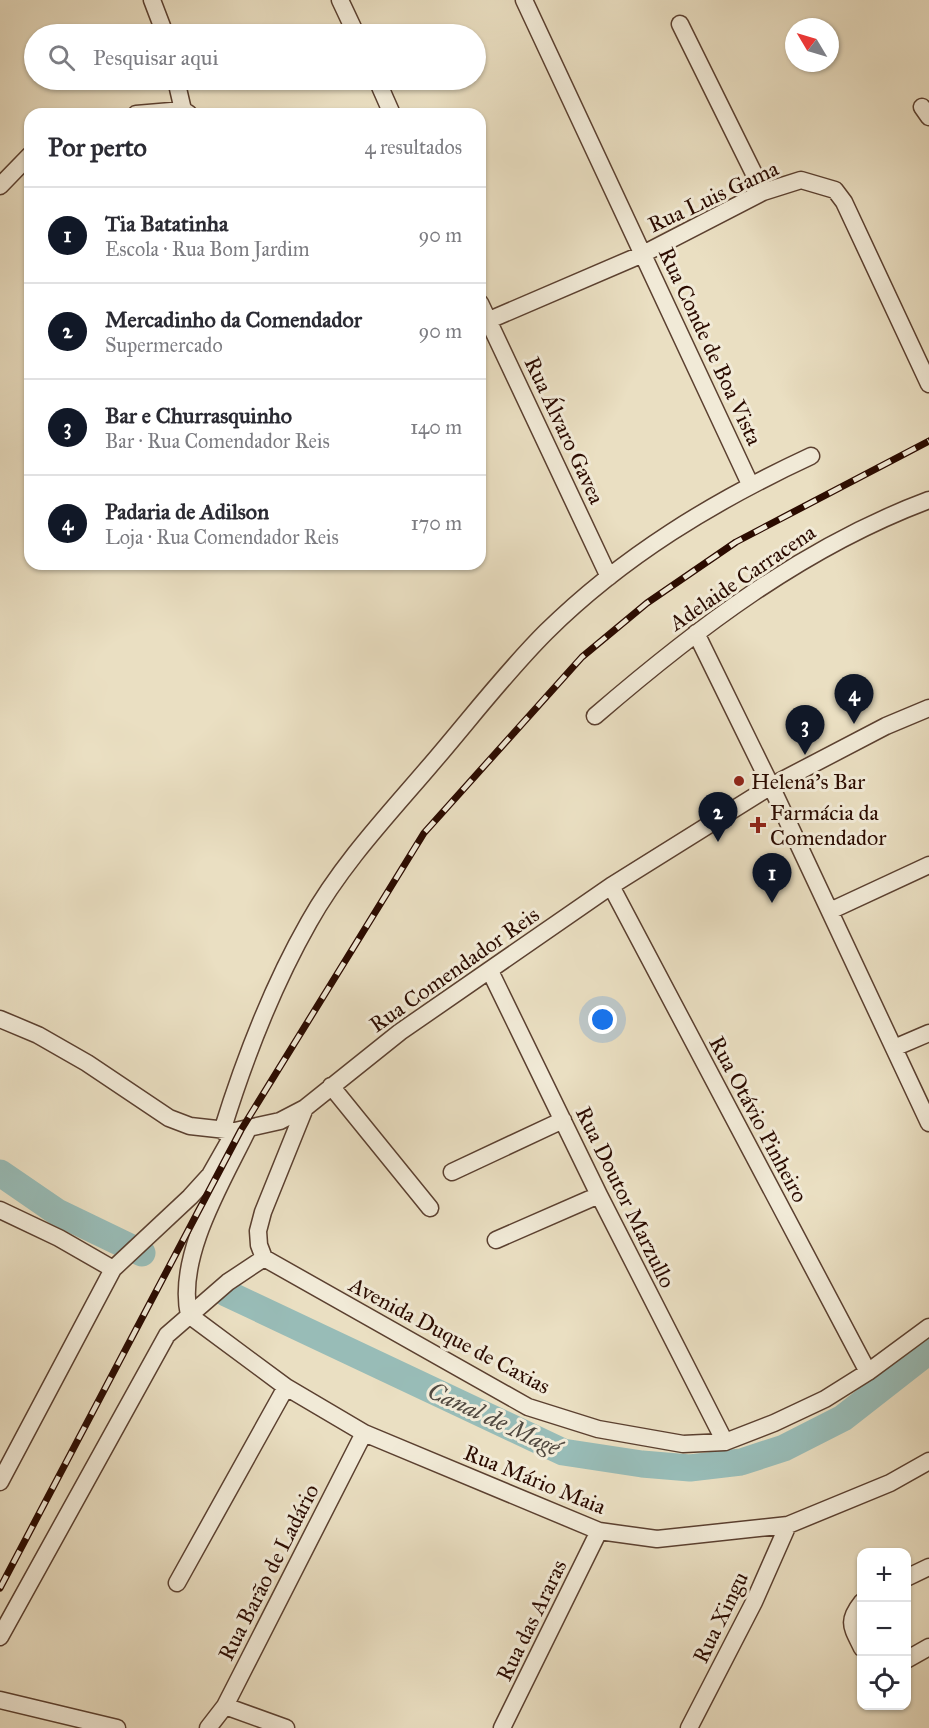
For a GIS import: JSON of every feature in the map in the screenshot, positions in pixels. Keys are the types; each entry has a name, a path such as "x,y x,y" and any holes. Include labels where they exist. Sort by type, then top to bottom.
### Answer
{"street":[{"path":"152,0 161,24"},
{"path":"340,0 351,24"},
{"name":"Rua Conde de Boa Vista","path":"524,0 750,484"},
{"path":"680,24 763,192"},
{"path":"179,90 185,108"},
{"path":"381,90 390,108"},
{"path":"0,186 24,161"},
{"name":"Rua Luis Gama","path":"486,321 643,254 763,192 801,180 835,190 844,202 929,384"},
{"name":"Rua Álvaro Gavea","path":"486,326 609,577"},
{"path":"189,1315 186,1299 196,1246 235,1130 239,1078 281,976 309,921 354,855 545,633 609,577 685,522 750,484 811,456"},
{"name":"Adelaide Carracena","path":"595,716 696,633 783,572 837,540 929,500"},
{"path":"696,633 830,910 929,1123"},
{"name":"Rua Comendador Reis","path":"0,1019 38,1035 87,1062 169,1118 190,1126 235,1130 280,1121 305,1108 400,1032 611,886 771,786 885,726 929,708"},
{"path":"830,910 929,865"},
{"name":"Rua Otávio Pinheiro","path":"611,886 868,1372"},
{"name":"Rua Doutor Marzullo","path":"490,971 598,1195 725,1442"},
{"path":"894,1048 929,1033"},
{"path":"331,1086 430,1208"},
{"path":"0,1637 154,1356 172,1329 239,1274 264,1258 259,1245 258,1231 263,1212 305,1108"},
{"path":"452,1172 563,1120"},
{"path":"0,1482 113,1269 172,1216 210,1175 235,1130"},
{"path":"496,1240 598,1195"},
{"path":"0,1210 59,1238 113,1269"},
{"name":"Avenida Duque de Caxias","path":"264,1258 528,1407 598,1429 683,1444 725,1442 774,1423 825,1399 868,1372 929,1327"},
{"name":"Rua Mário Maia","path":"189,1315 286,1387 364,1433 599,1531 657,1539 788,1525 890,1483 929,1461"},
{"path":"177,1583 286,1387"},
{"name":"Rua Barão de Ladário","path":"208,1728 225,1706 364,1433"},
{"name":"Rua Xingu","path":"689,1728 754,1602 788,1525"},
{"name":"Rua das Araras","path":"502,1728 599,1531"},
{"path":"911,1576 929,1567"},
{"path":"857,1608 850,1625 857,1640"},
{"path":"911,1657 929,1647"},
{"path":"0,1700 117,1728"},
{"path":"225,1706 286,1728"}],"waterway":[{"name":"Canal de Magé","path":"0,1173 57,1212 142,1253"},
{"name":"Canal de Magé","path":"226,1293 563,1452 642,1464 690,1468 741,1462 784,1448 843,1418 929,1351"}],"railway":[{"path":"0,1588 241,1130 424,833 582,657 647,603 736,542 929,441"}],"place":[{"name":"Padaria de Adilson","path":"854,724"},
{"name":"Bar e Churrasquinho","path":"805,755"},
{"name":"Helena's Bar","path":"739,781"},
{"name":"Farmácia da Comendador","path":"758,825"},
{"name":"Mercadinho da Comendador","path":"718,842"},
{"name":"Tia Batatinha","path":"772,903"}]}
